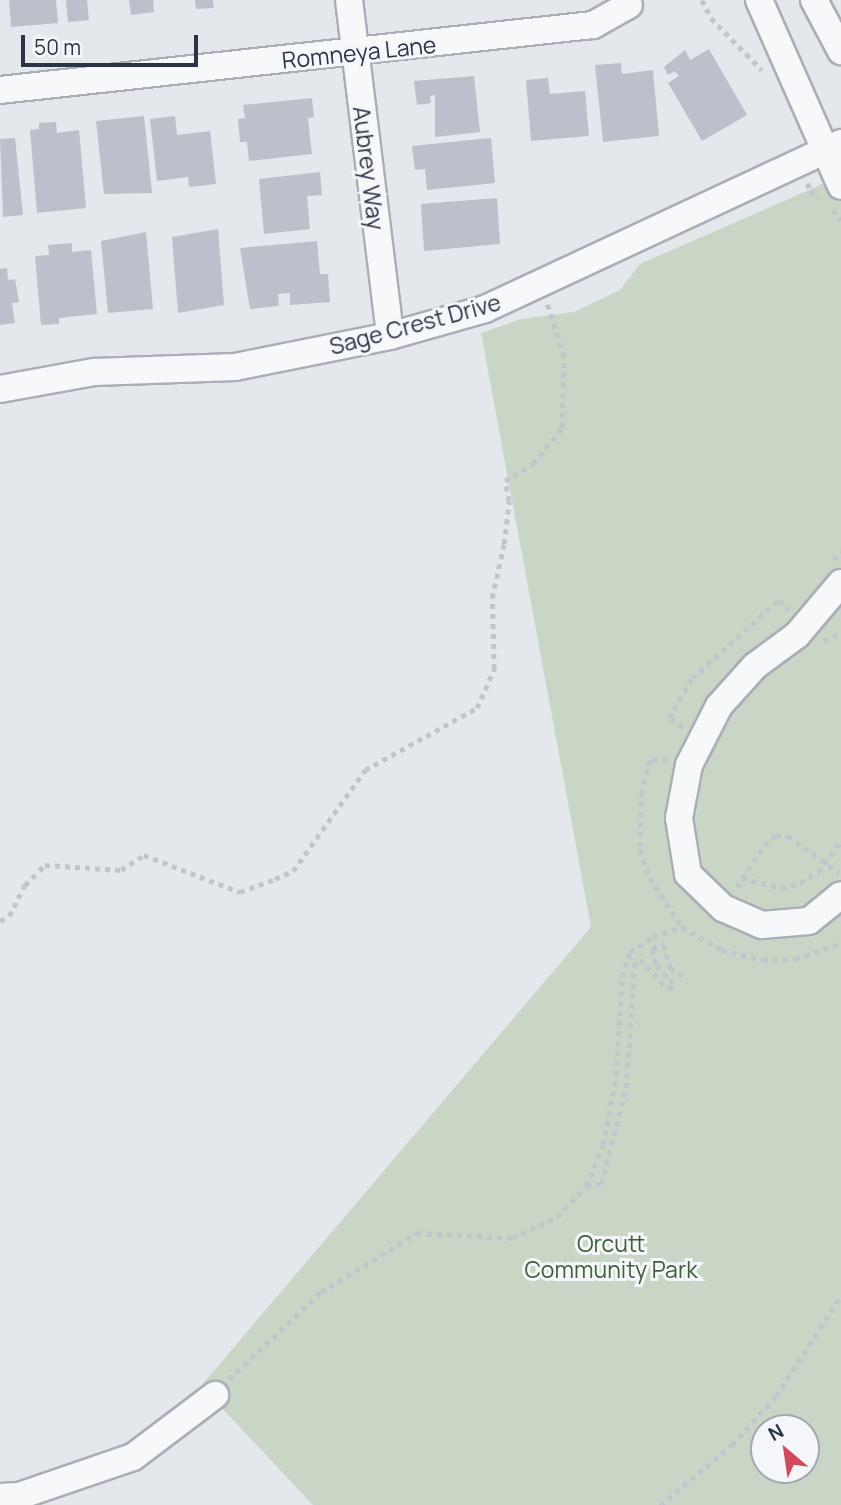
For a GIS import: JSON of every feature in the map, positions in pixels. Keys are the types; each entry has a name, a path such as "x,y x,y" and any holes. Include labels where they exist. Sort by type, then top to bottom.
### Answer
{"street":[{"name":"Aubrey Way","path":"349,0 390,336"},
{"path":"759,0 841,186"},
{"path":"814,0 841,51"},
{"name":"Romneya Lane","path":"0,90 593,25 629,5"},
{"name":"Sage Crest Drive","path":"0,389 94,372 235,367 390,336 485,309 824,152"},
{"path":"835,575 797,635 754,666 719,706 689,765 679,818 688,874 723,908 762,926 809,921 841,895"},
{"path":"0,1497 19,1496 133,1457 215,1395"}],"path":[{"path":"702,0 711,18 770,80"},
{"path":"810,191 824,152"},
{"path":"0,921 9,916 25,885 45,865 121,870 144,855 240,892 293,871 365,770 477,708 494,669 492,598 506,534 509,501 505,481 533,464 562,428 564,357 541,285"},
{"path":"835,575 841,551"},
{"path":"677,738 683,727 669,718 692,678 779,600 792,612 799,603"},
{"path":"672,750 666,762 650,760 642,792 640,850 650,878 682,927 722,950 763,960 795,959 841,943"},
{"path":"704,938 742,878 776,835 789,836 841,874"},
{"path":"742,878 781,888 800,883 825,862 841,842"},
{"path":"215,1395 321,1292 417,1233 512,1238 557,1217 586,1186 603,1145 614,1088 622,977 630,952 653,937 682,927"},
{"path":"586,1186 601,1184 626,1088 634,966 640,960 669,990 673,984 656,964 652,948 664,945 670,968 687,978"},
{"path":"660,1505 732,1445 776,1396 841,1296"}],"green space":[{"name":"Orcutt Community Park","path":"841,176 841,1505 313,1505 201,1386 591,927 481,333 522,319 574,312 620,290 640,264"}],"building":[{"path":"9,0 56,0 58,23 11,27"},
{"path":"66,0 87,0 89,20 68,22"},
{"path":"129,0 153,0 154,12 131,15"},
{"path":"195,0 213,0 214,8 196,9"},
{"path":"709,49 747,115 702,141 668,83 679,76 675,71 668,75 664,67 685,50 690,60"},
{"path":"621,63 622,74 653,70 659,136 603,142 595,65"},
{"path":"474,76 480,132 435,137 435,95 430,96 431,103 417,105 414,81"},
{"path":"548,78 550,94 585,91 589,136 531,141 526,80"},
{"path":"312,98 314,117 308,118 312,154 249,161 247,142 240,142 238,119 245,118 243,105"},
{"path":"144,116 152,193 104,194 96,121"},
{"path":"175,116 177,135 210,131 216,184 189,187 188,177 157,181 150,119"},
{"path":"56,122 57,133 79,130 86,208 37,213 30,130 39,129 39,123"},
{"path":"15,138 23,215 3,217 0,139"},
{"path":"491,138 495,183 427,190 425,169 415,170 412,146"},
{"path":"320,172 322,195 307,196 310,229 264,234 259,179"},
{"path":"497,198 500,244 424,251 421,204"},
{"path":"218,229 224,305 178,313 172,237"},
{"path":"146,232 153,309 108,313 101,241"},
{"path":"317,241 320,274 328,274 330,302 290,305 290,293 278,294 279,306 250,309 240,248"},
{"path":"72,243 72,252 91,250 97,314 59,318 59,324 41,325 35,256 49,255 48,245"},
{"path":"7,268 8,280 15,279 19,302 12,303 15,323 0,325 0,269"}]}
